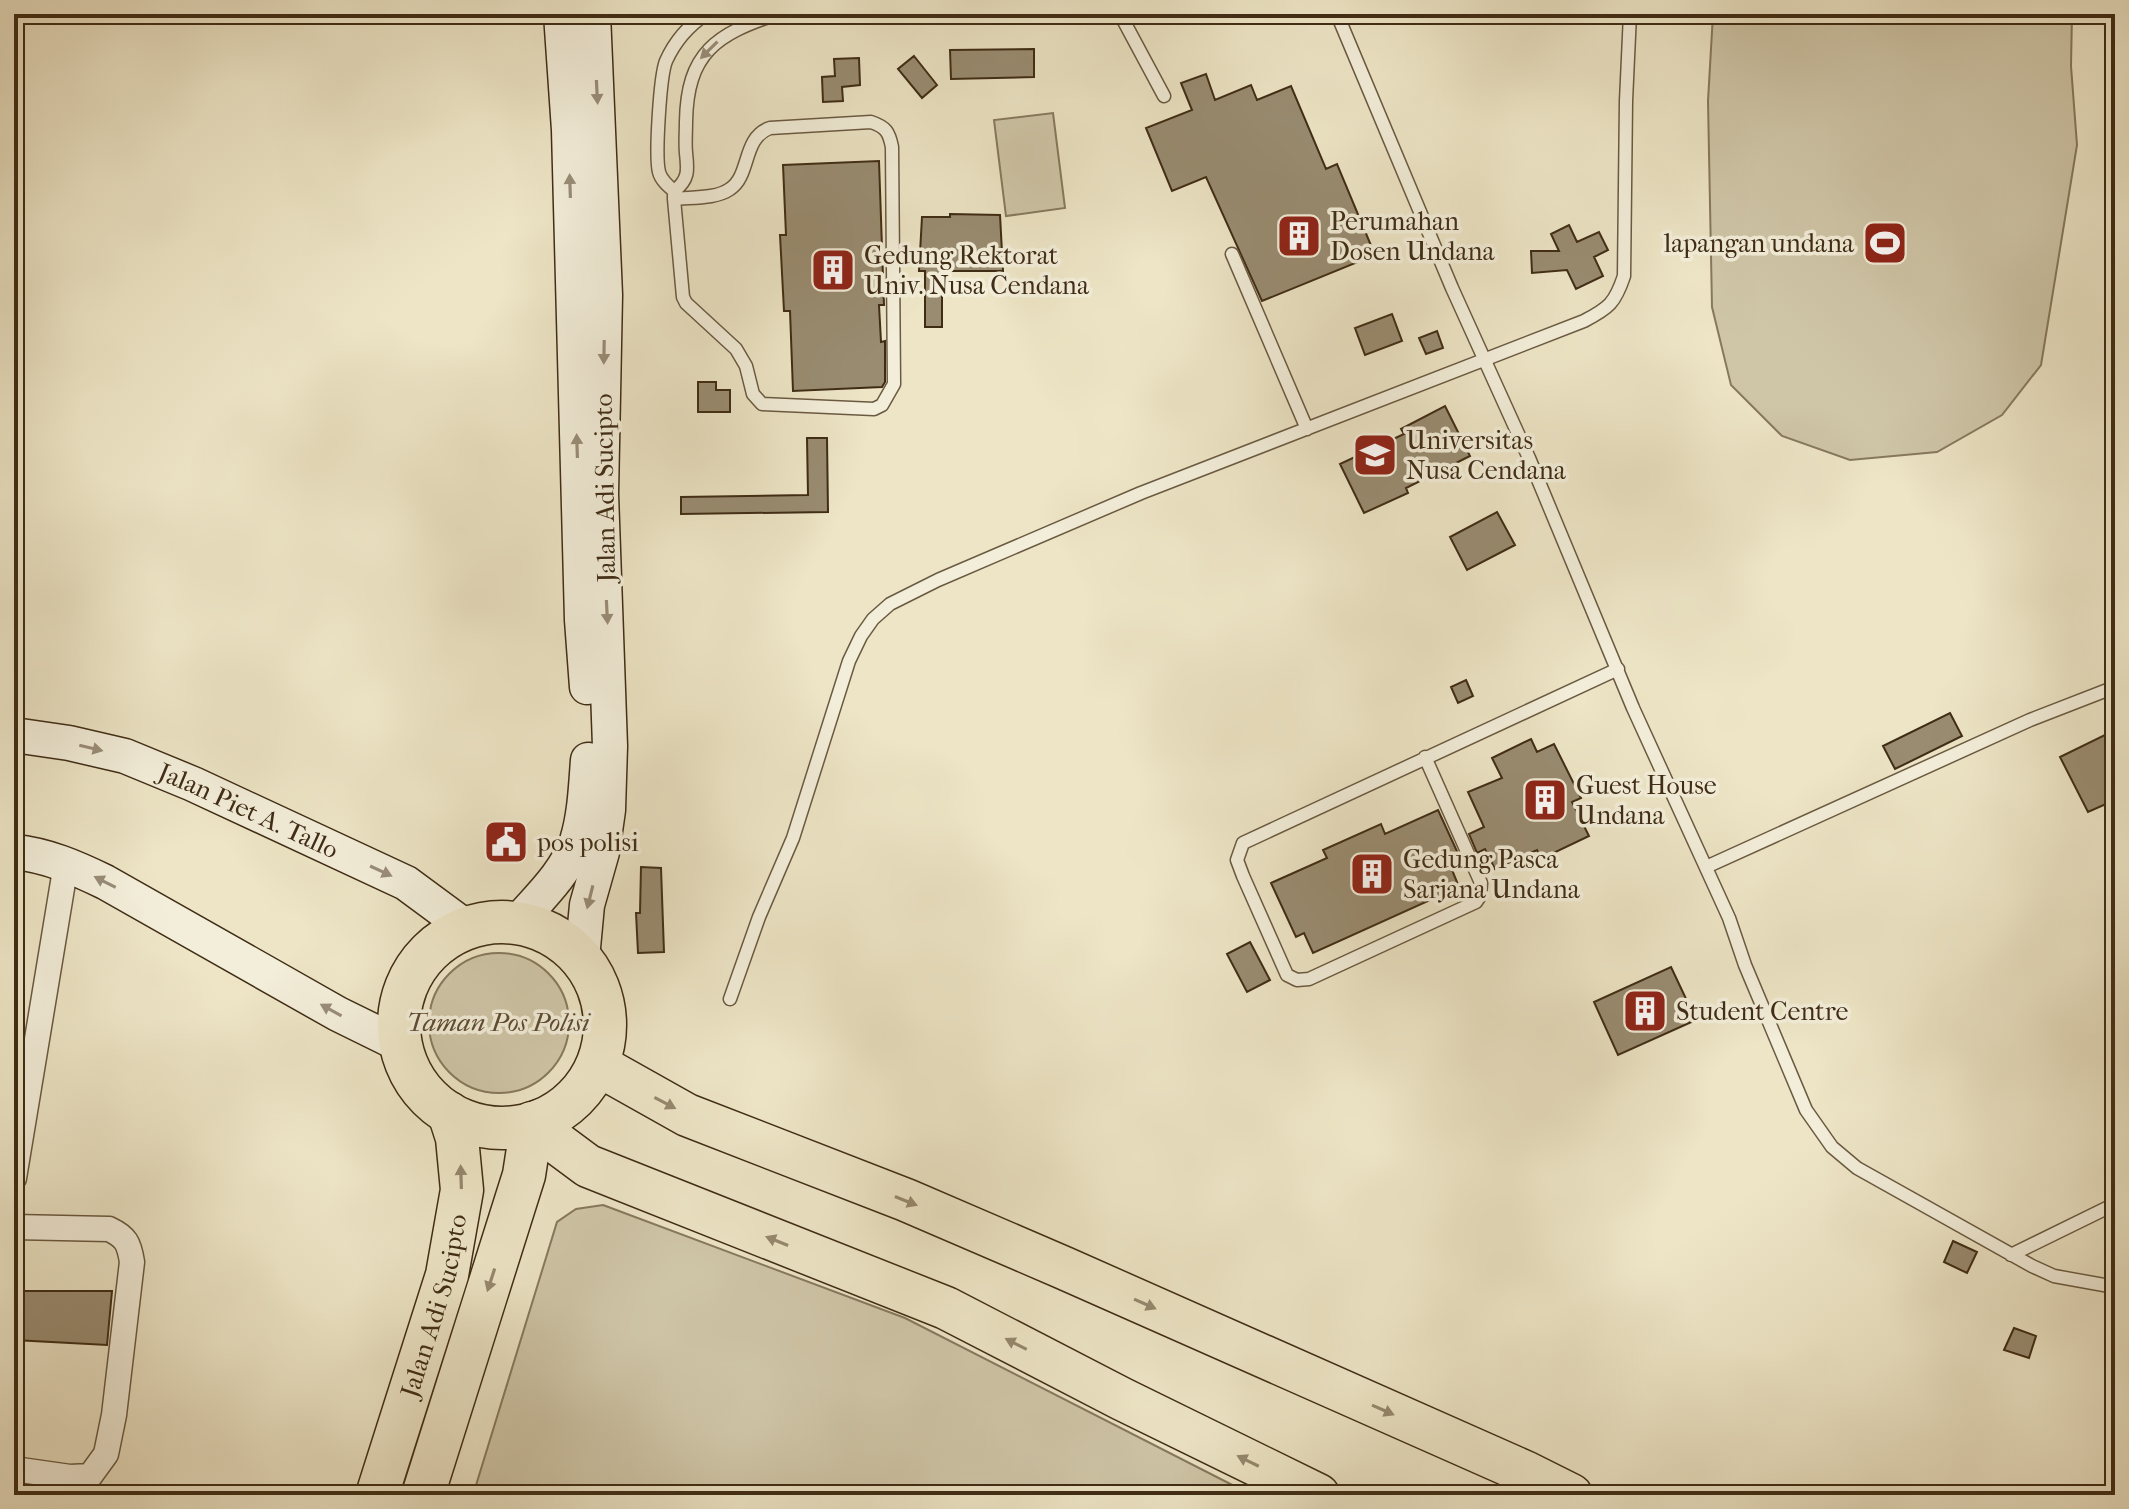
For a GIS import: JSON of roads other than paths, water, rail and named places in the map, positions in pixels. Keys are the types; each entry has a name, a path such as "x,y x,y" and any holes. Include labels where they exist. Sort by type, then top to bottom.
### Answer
{"highway":[{"path":"492,922 517,923 553,935 582,958 600,991 606,1028 598,1065 584,1088 564,1108 535,1122 503,1127 475,1124 449,1113 426,1095 410,1072 401,1045 400,1008 412,974 435,946 467,928 492,922"},
{"path":"598,1065 687,1115 906,1200 1050,1261 1571,1495"},
{"name":"Jalan Adi Sucipto","path":"377,1495 447,1275 462,1190 457,1138 449,1113"},
{"path":"535,1122 588,1166 946,1308 1318,1495"},
{"name":"Jalan Adi Sucipto","path":"423,1495 524,1175 535,1122"}],"main road":[{"name":"Jalan Adi Sucipto","path":"517,923 566,863 576,843 584,802 590,737 582,604 569,130 561,14"},
{"name":"Jalan Adi Sucipto","path":"582,958 587,905 602,852 608,810 610,746 601,494 605,295 593,14"},
{"name":"Jalan Piet A. Tallo","path":"14,735 125,756 193,784 406,883 467,928"},
{"path":"14,852 66,864 105,882 338,1014 401,1045"}],"street":[{"path":"14,1178 66,864"},
{"path":"14,1227 109,1229 123,1235 129,1243 132,1262 114,1415 106,1454 90,1476 70,1486 14,1469"}],"lane":[{"path":"674,195 720,194 730,189 737,182 758,134 770,128 871,122 889,132 892,147 894,384 882,405 874,409 762,404 756,399 746,366 736,349 686,303 674,195 659,175 664,65 674,45 692,23 706,14"},
{"path":"674,195 683,184 689,165 686,107 689,85 703,54 721,38 749,23 777,14"},
{"path":"1059,14 1072,14"},
{"path":"1120,14 1164,96"},
{"path":"1337,14 1815,1126 1832,1147 1857,1168 2011,1255 2054,1276 2115,1287"},
{"path":"730,999 759,917 793,838 849,661 873,619 890,604 938,580 1141,493 1584,321 1605,310 1617,297 1624,276 1630,14"},
{"path":"1232,254 1307,429"},
{"path":"1425,757 1481,883 1480,896 1476,902 1430,925 1309,979 1297,980 1287,975 1237,860 1243,843 1425,757 1618,669"},
{"path":"1706,867 1980,742 2115,687"},
{"path":"2011,1255 2115,1204"}],"place":[{"name":"Perumahan Dosen Undana","path":"1299,236"},
{"name":"lapangan undana","path":"1885,243"},
{"name":"Gedung Rektorat Univ. Nusa Cendana","path":"833,270"},
{"name":"Universitas Nusa Cendana","path":"1375,455"},
{"name":"Guest House Undana","path":"1545,800"},
{"name":"pos polisi","path":"506,842"},
{"name":"Gedung Pasca Sarjana Undana","path":"1372,874"},
{"name":"Student Centre","path":"1645,1011"}],"park label":[{"name":"Taman Pos Polisi","path":"498,1022"}]}
